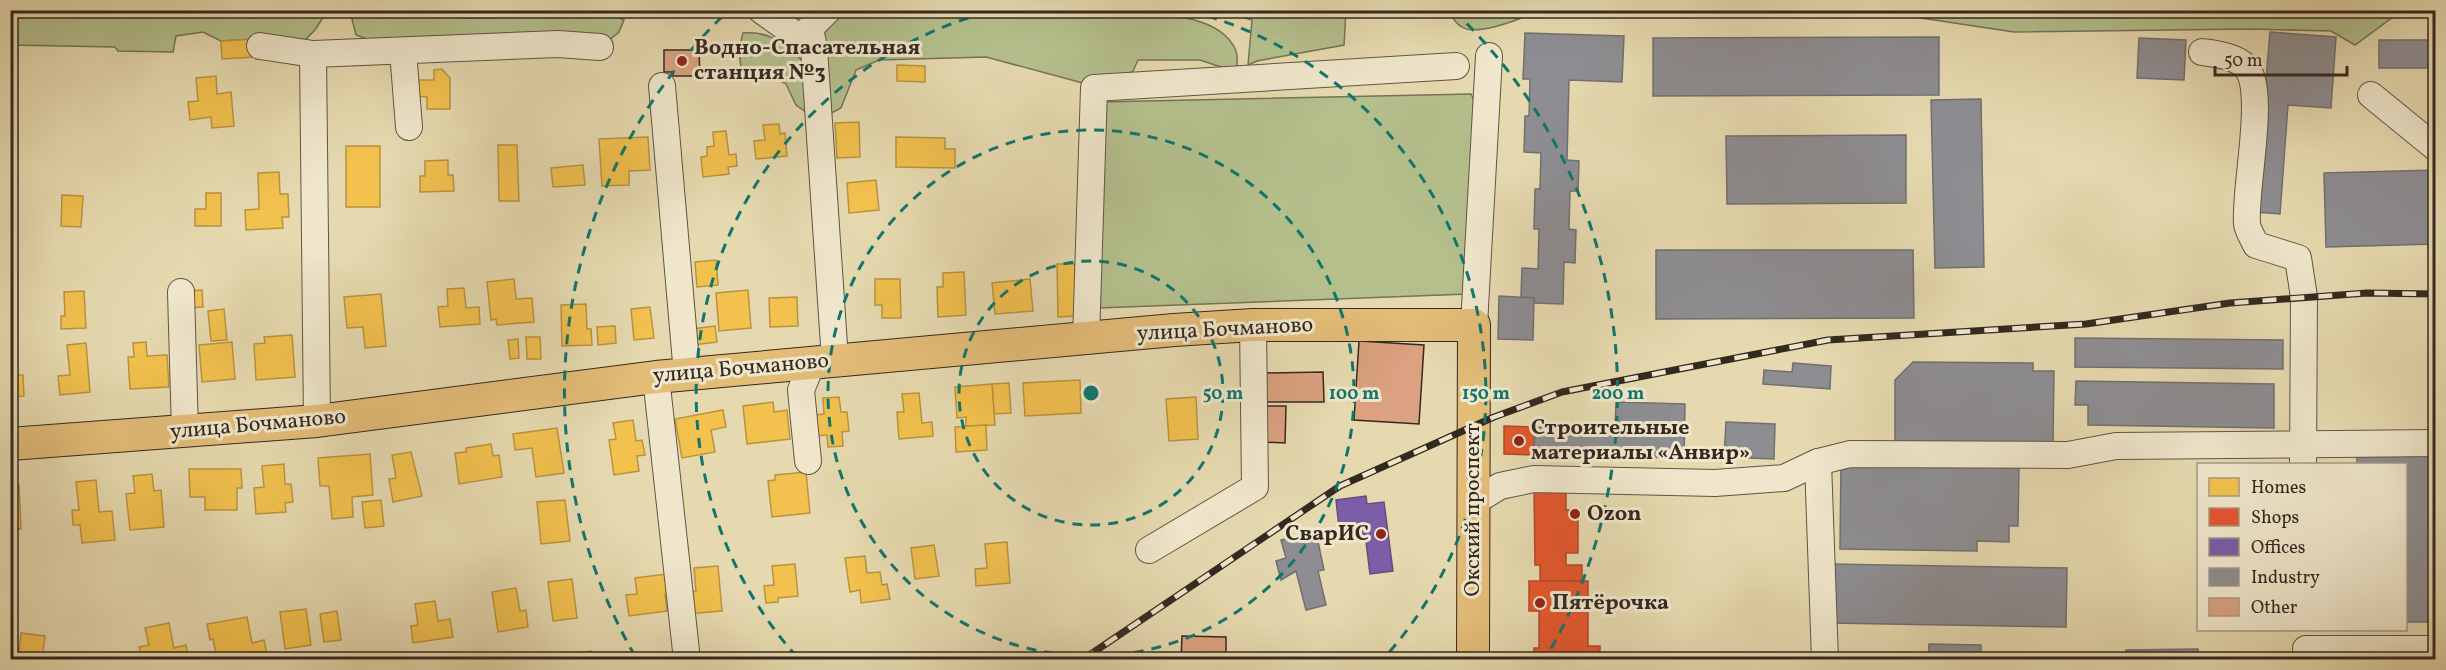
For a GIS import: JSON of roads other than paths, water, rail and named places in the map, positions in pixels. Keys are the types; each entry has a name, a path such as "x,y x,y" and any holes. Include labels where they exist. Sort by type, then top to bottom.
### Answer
{"main road":[{"name":"улица Бочманово","path":"10,444 317,421 656,377 1253,325 1474,325"},
{"name":"Окский проспект","path":"1473,660 1474,325"}],"street":[{"path":"761,10 813,48"},
{"path":"808,461 801,390 824,361 813,48 810,28 828,10"},
{"path":"260,46 313,54 558,44 600,47"},
{"path":"403,51 409,127"},
{"path":"2202,52 2223,55 2246,67 2254,85 2247,226 2256,245 2298,258 2304,297 2302,455"},
{"path":"313,54 317,421"},
{"path":"1474,325 1489,56"},
{"path":"1086,339 1094,88 1456,66"},
{"path":"662,86 687,374"},
{"path":"2371,95 2436,148"},
{"path":"181,292 185,432"},
{"path":"1149,550 1255,487 1253,325"},
{"path":"656,377 687,660"},
{"path":"1474,502 1500,486 1534,479 1715,483 1784,477 1818,462 1850,454 2068,455 2116,446 2302,455 2436,443"},
{"path":"1818,462 1826,660"},
{"path":"2305,646 2436,649"}],"railway":[{"path":"1082,660 1340,486 1494,417 1562,392 1828,340 2086,324 2230,303 2367,293 2436,294"}],"place":[{"name":"Водно-Спасательная станция №3","path":"682,61"},
{"name":"Строительные материалы «Анвир»","path":"1519,441"},
{"name":"Ozon","path":"1575,514"},
{"name":"СварИС","path":"1381,534"},
{"name":"Пятёрочка","path":"1540,603"}]}
